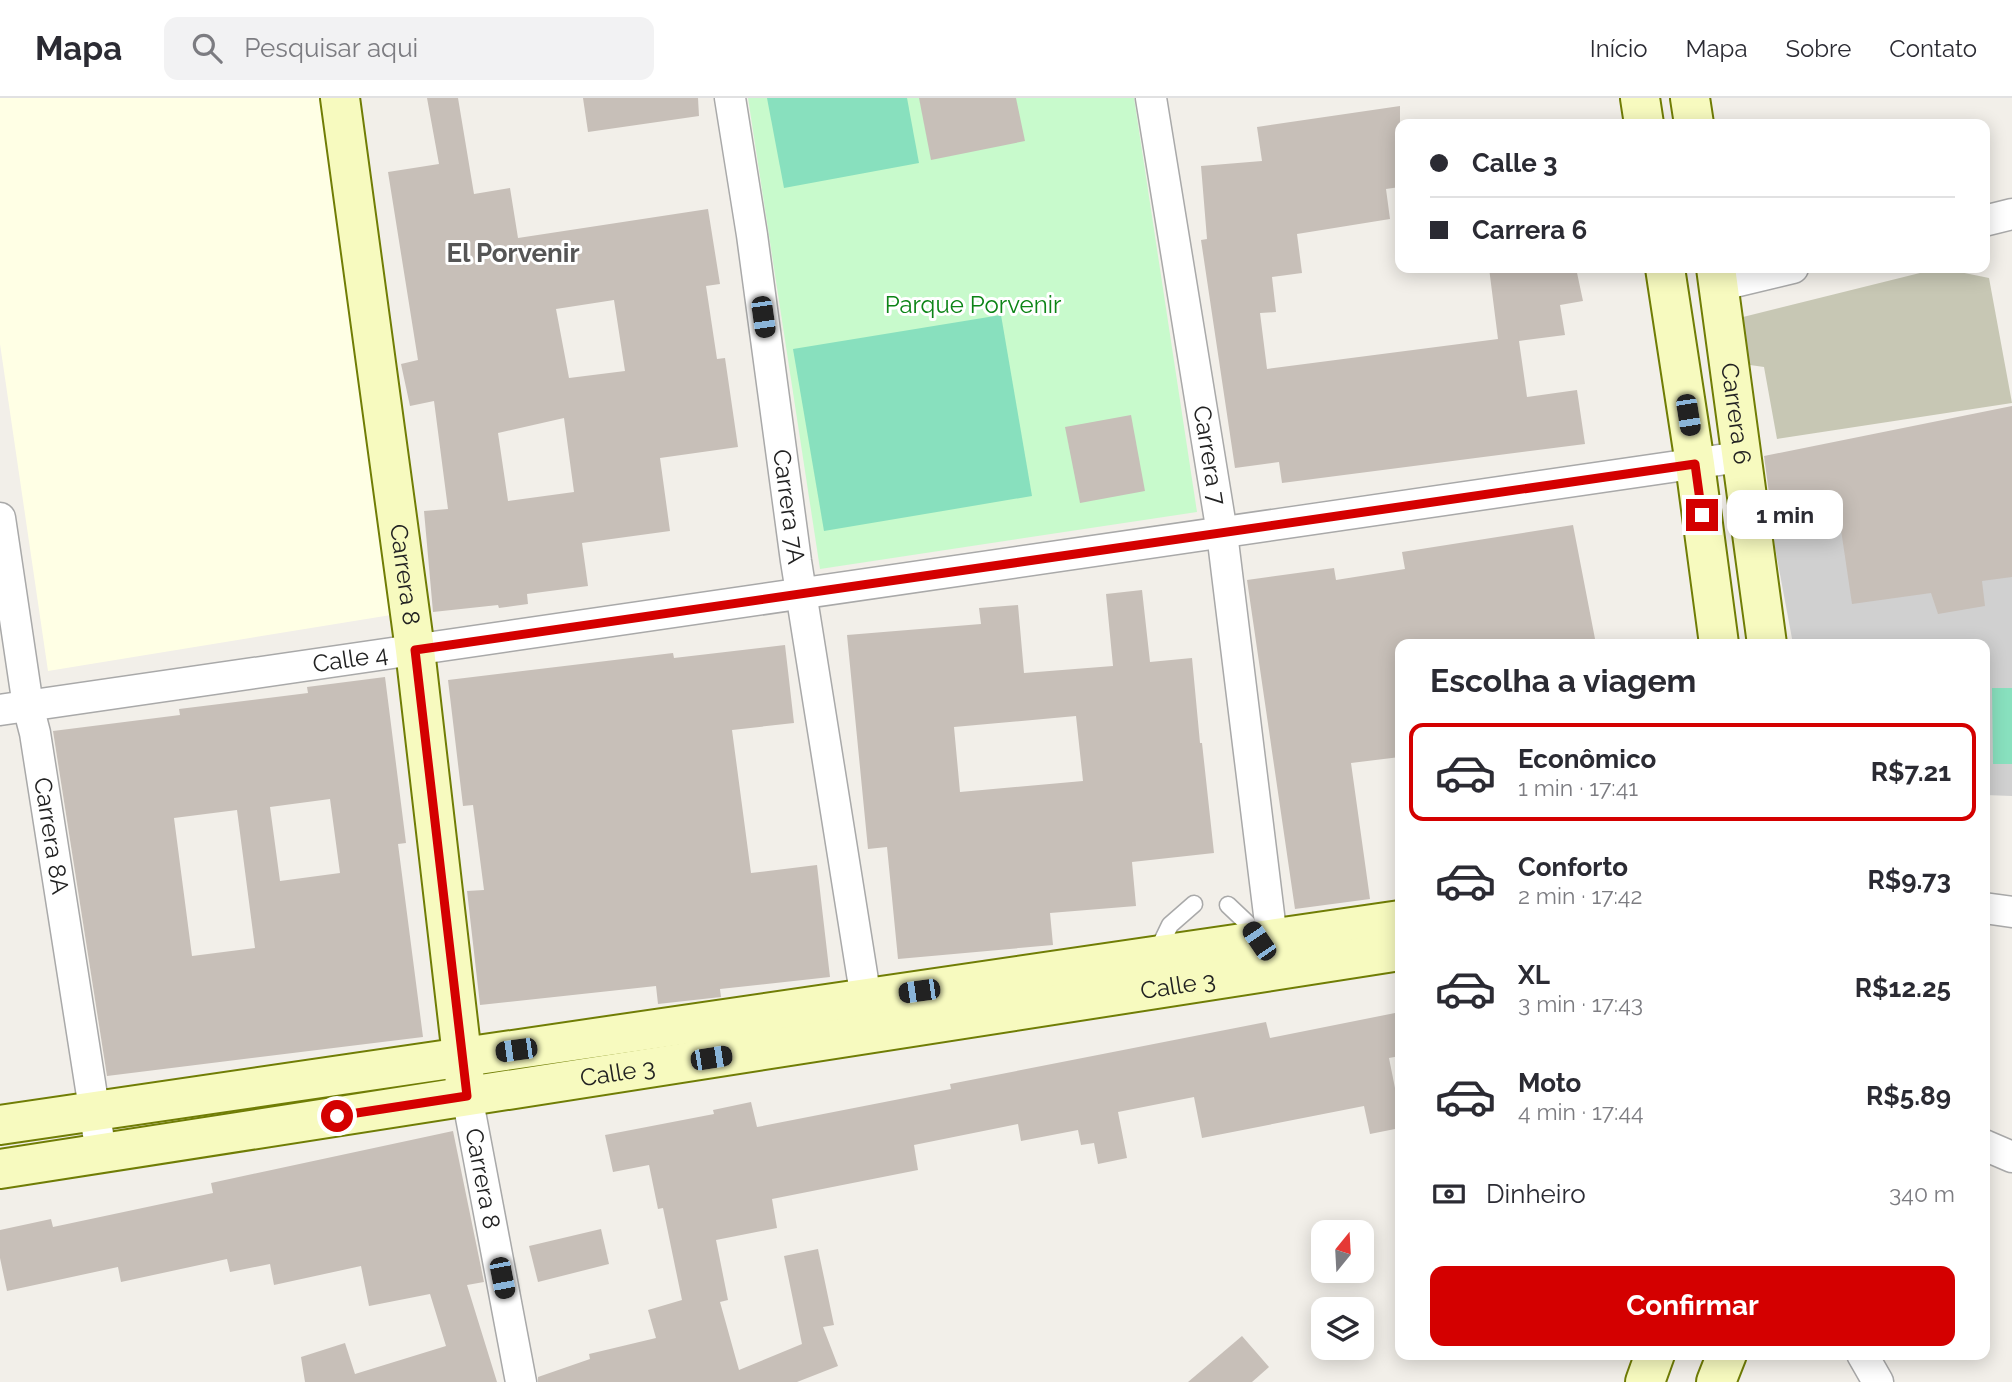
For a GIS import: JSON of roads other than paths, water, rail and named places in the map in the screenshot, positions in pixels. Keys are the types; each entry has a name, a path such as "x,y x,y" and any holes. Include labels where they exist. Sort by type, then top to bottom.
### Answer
{"street":[{"name":"Carrera 8","path":"340,98 415,650 467,1096 522,1382"},
{"name":"Carrera 7A","path":"730,98 752,235 801,594 866,999"},
{"name":"Carrera 7","path":"1151,98 1222,533 1265,940"},
{"path":"1640,98 1643,119"},
{"path":"1690,98 1693,119"},
{"path":"1990,220 2012,214"},
{"name":"Carrera 6","path":"1666,273 1718,639"},
{"path":"1717,277 1751,273"},
{"name":"Carrera 6","path":"1717,277 1765,639"},
{"name":"Calle 4","path":"14,708 1740,457"},
{"name":"Carrera 8A","path":"0,518 14,708 35,733 101,1153"},
{"path":"1990,909 2012,912"},
{"name":"Calle 3","path":"0,1125 1395,921"},
{"name":"Calle 3","path":"0,1169 1395,952"},
{"path":"1990,1148 2012,1157"},
{"path":"1645,1382 1653,1360"},
{"path":"1716,1382 1725,1360"},
{"path":"1865,1360 1878,1382"}],"lane":[{"path":"1155,956 1170,925 1195,904"},
{"path":"1228,905 1265,940"}],"district":[{"name":"El Porvenir","path":"513,253"}],"park label":[{"name":"Parque Porvenir","path":"973,305"}]}
